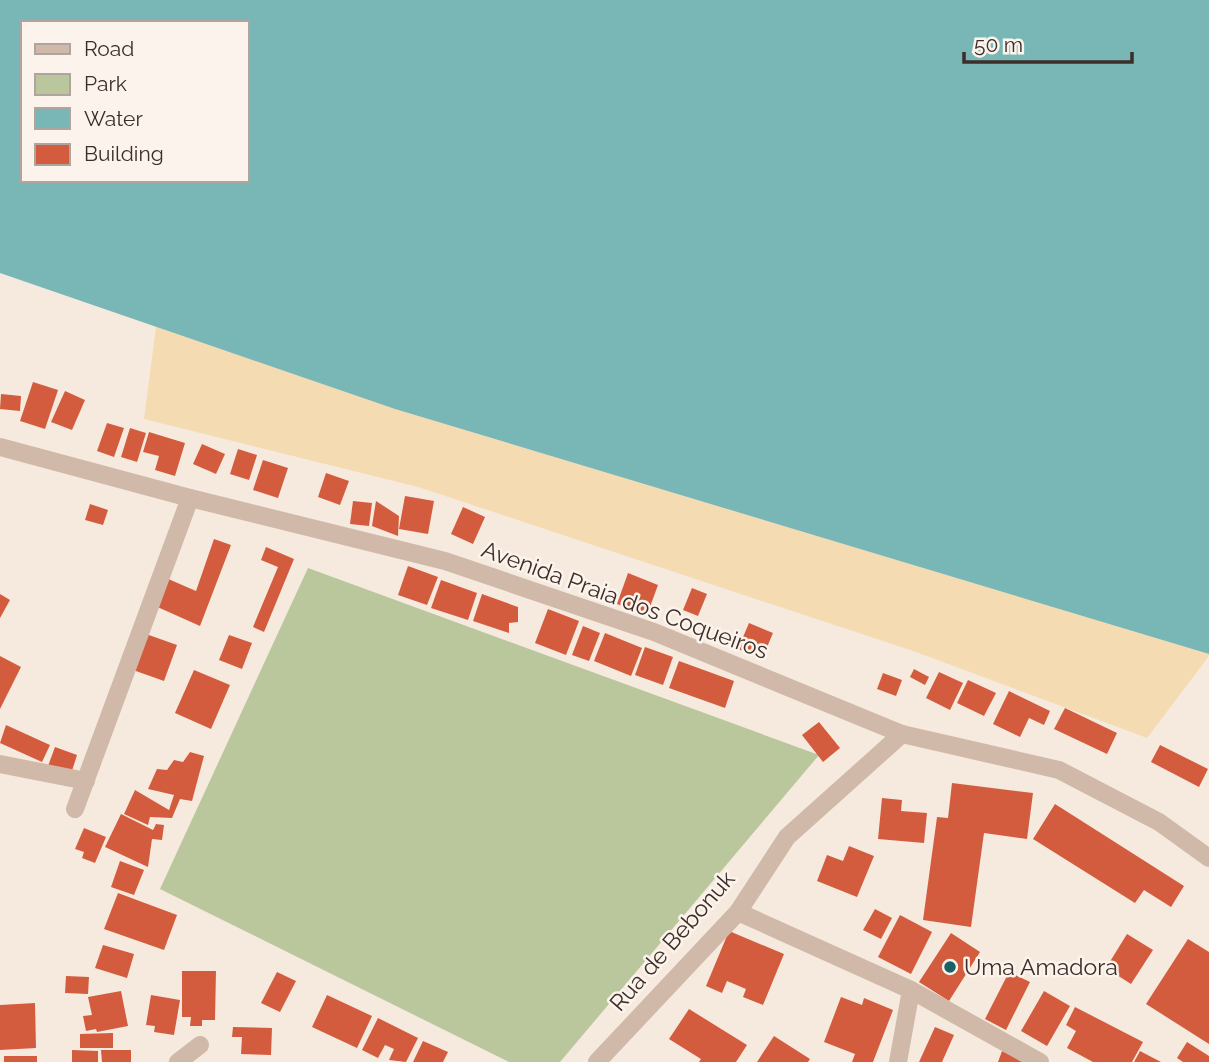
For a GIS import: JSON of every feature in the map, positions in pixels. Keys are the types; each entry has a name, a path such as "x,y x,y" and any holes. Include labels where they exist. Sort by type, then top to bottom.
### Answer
{"street":[{"name":"Avenida Praia dos Coqueiros","path":"0,447 190,498 445,561 654,632 902,734 1059,770 1159,822 1209,858"},
{"path":"75,809 190,498"},
{"name":"Rua de Bebonuk","path":"597,1062 738,912 787,837 902,734"},
{"path":"0,764 86,781"},
{"path":"738,912 911,989 1040,1062"},
{"path":"898,1062 911,989"},
{"path":"178,1062 201,1045"}],"green space":[{"path":"308,568 819,755 560,1062 509,1062 160,889"}],"sand":[{"path":"156,327 395,409 1209,656 1147,738 916,652 418,487 144,419"}],"water":[{"path":"0,0 1209,0 1209,654 395,409 0,273"}],"building":[{"path":"33,382 58,390 45,429 20,421"},
{"path":"65,391 85,400 72,430 51,422"},
{"path":"1,394 21,396 20,411 0,409"},
{"path":"107,423 124,428 114,457 97,451"},
{"path":"130,428 146,433 137,462 121,457"},
{"path":"149,432 185,443 175,476 155,470 159,456 143,452"},
{"path":"202,444 225,454 216,474 193,464"},
{"path":"238,449 257,455 249,480 230,474"},
{"path":"263,460 288,468 278,498 253,490"},
{"path":"326,473 349,481 340,505 318,497"},
{"path":"405,496 434,501 428,534 399,529"},
{"path":"353,501 372,503 369,526 350,524"},
{"path":"376,501 399,516 398,536 372,526"},
{"path":"90,504 108,510 103,525 85,520"},
{"path":"463,507 485,517 473,544 451,534"},
{"path":"214,539 231,545 200,626 153,605 166,578 196,591"},
{"path":"266,547 294,559 264,632 253,627 278,567 261,560"},
{"path":"408,566 438,577 427,605 398,595"},
{"path":"628,573 658,585 647,615 617,604"},
{"path":"441,580 477,593 468,620 431,608"},
{"path":"692,588 707,594 698,616 683,610"},
{"path":"0,594 10,600 0,618"},
{"path":"482,594 518,607 518,622 509,623 509,633 473,621"},
{"path":"548,609 579,621 566,655 535,643"},
{"path":"749,623 773,633 762,659 738,649"},
{"path":"583,626 600,633 589,661 572,655"},
{"path":"605,633 642,648 631,676 594,661"},
{"path":"146,634 177,645 164,681 133,670"},
{"path":"229,635 252,643 242,669 219,660"},
{"path":"645,647 673,657 663,685 635,675"},
{"path":"0,656 21,667 0,709"},
{"path":"679,661 734,681 725,708 669,688"},
{"path":"914,669 929,677 925,685 910,677"},
{"path":"194,670 230,685 211,729 175,713"},
{"path":"939,672 963,683 950,710 926,698"},
{"path":"883,673 902,680 896,696 877,689"},
{"path":"968,680 996,693 984,716 957,703"},
{"path":"1009,691 1050,711 1044,725 1029,718 1020,737 993,724"},
{"path":"1065,708 1117,733 1107,754 1054,729"},
{"path":"819,722 840,748 823,762 802,735"},
{"path":"6,725 50,745 42,762 0,743"},
{"path":"1160,745 1208,769 1199,787 1151,762"},
{"path":"55,747 77,755 71,774 48,766"},
{"path":"190,752 204,756 192,801 180,799 172,818 150,817 148,825 124,814 135,790 169,810 174,795 148,789 157,769 167,770 174,760 183,762"},
{"path":"952,783 1033,793 1027,839 984,833 971,927 923,920 937,817 948,818"},
{"path":"882,798 902,800 901,811 927,813 924,843 878,839"},
{"path":"1055,804 1184,886 1171,907 1144,890 1135,903 1033,839"},
{"path":"121,814 153,830 156,824 164,825 162,840 152,839 148,867 105,847"},
{"path":"84,828 106,837 95,863 82,858 84,852 75,849"},
{"path":"849,846 874,856 857,897 817,881 827,855 843,861"},
{"path":"120,861 144,870 134,895 111,887"},
{"path":"118,893 177,915 164,950 104,929"},
{"path":"875,909 892,918 881,939 863,930"},
{"path":"900,915 932,932 911,974 878,957"},
{"path":"729,931 784,954 763,1005 743,997 746,989 727,981 722,993 706,986"},
{"name":"Uma Amadora","path":"951,933 980,952 949,1001 919,982"},
{"path":"1127,934 1153,950 1131,984 1106,968"},
{"path":"1188,939 1209,952 1209,1044 1146,1004"},
{"path":"103,945 134,954 127,978 95,968"},
{"path":"182,971 216,971 215,1020 202,1020 202,1026 190,1026 191,1017 182,1017"},
{"path":"277,972 296,981 280,1012 261,1003"},
{"path":"1009,972 1030,982 1006,1030 985,1019"},
{"path":"66,976 89,977 88,994 65,993"},
{"path":"121,991 128,1026 97,1032 96,1029 86,1031 83,1016 92,1015 88,997"},
{"path":"1044,991 1070,1006 1047,1046 1021,1031"},
{"path":"151,995 180,1000 174,1035 154,1032 155,1026 146,1025"},
{"path":"327,995 372,1016 357,1048 312,1027"},
{"path":"841,997 862,1005 864,998 893,1010 873,1062 852,1062 855,1054 824,1042"},
{"path":"35,1003 36,1048 0,1050 0,1005"},
{"path":"1075,1007 1143,1042 1132,1062 1093,1062 1067,1048 1076,1031 1066,1025"},
{"path":"689,1009 747,1045 736,1062 699,1062 701,1059 669,1039"},
{"path":"378,1018 418,1038 406,1062 389,1060 394,1049 385,1045 378,1058 362,1050"},
{"path":"233,1027 272,1028 271,1055 241,1054 242,1037 232,1037"},
{"path":"935,1027 954,1035 942,1062 919,1062"},
{"path":"113,1033 113,1048 80,1048 80,1034"},
{"path":"774,1036 810,1059 808,1062 757,1062"},
{"path":"423,1041 448,1052 443,1062 413,1062"},
{"path":"1187,1042 1209,1056 1209,1062 1183,1062 1177,1058"},
{"path":"72,1050 98,1051 98,1062 72,1062"},
{"path":"101,1050 131,1050 131,1062 102,1062"},
{"path":"1002,1051 1027,1062 998,1062"},
{"path":"1140,1051 1161,1062 1134,1062"},
{"path":"4,1056 37,1056 37,1062 4,1062"}],"place":[{"name":"Uma Amadora","path":"950,967"}]}
